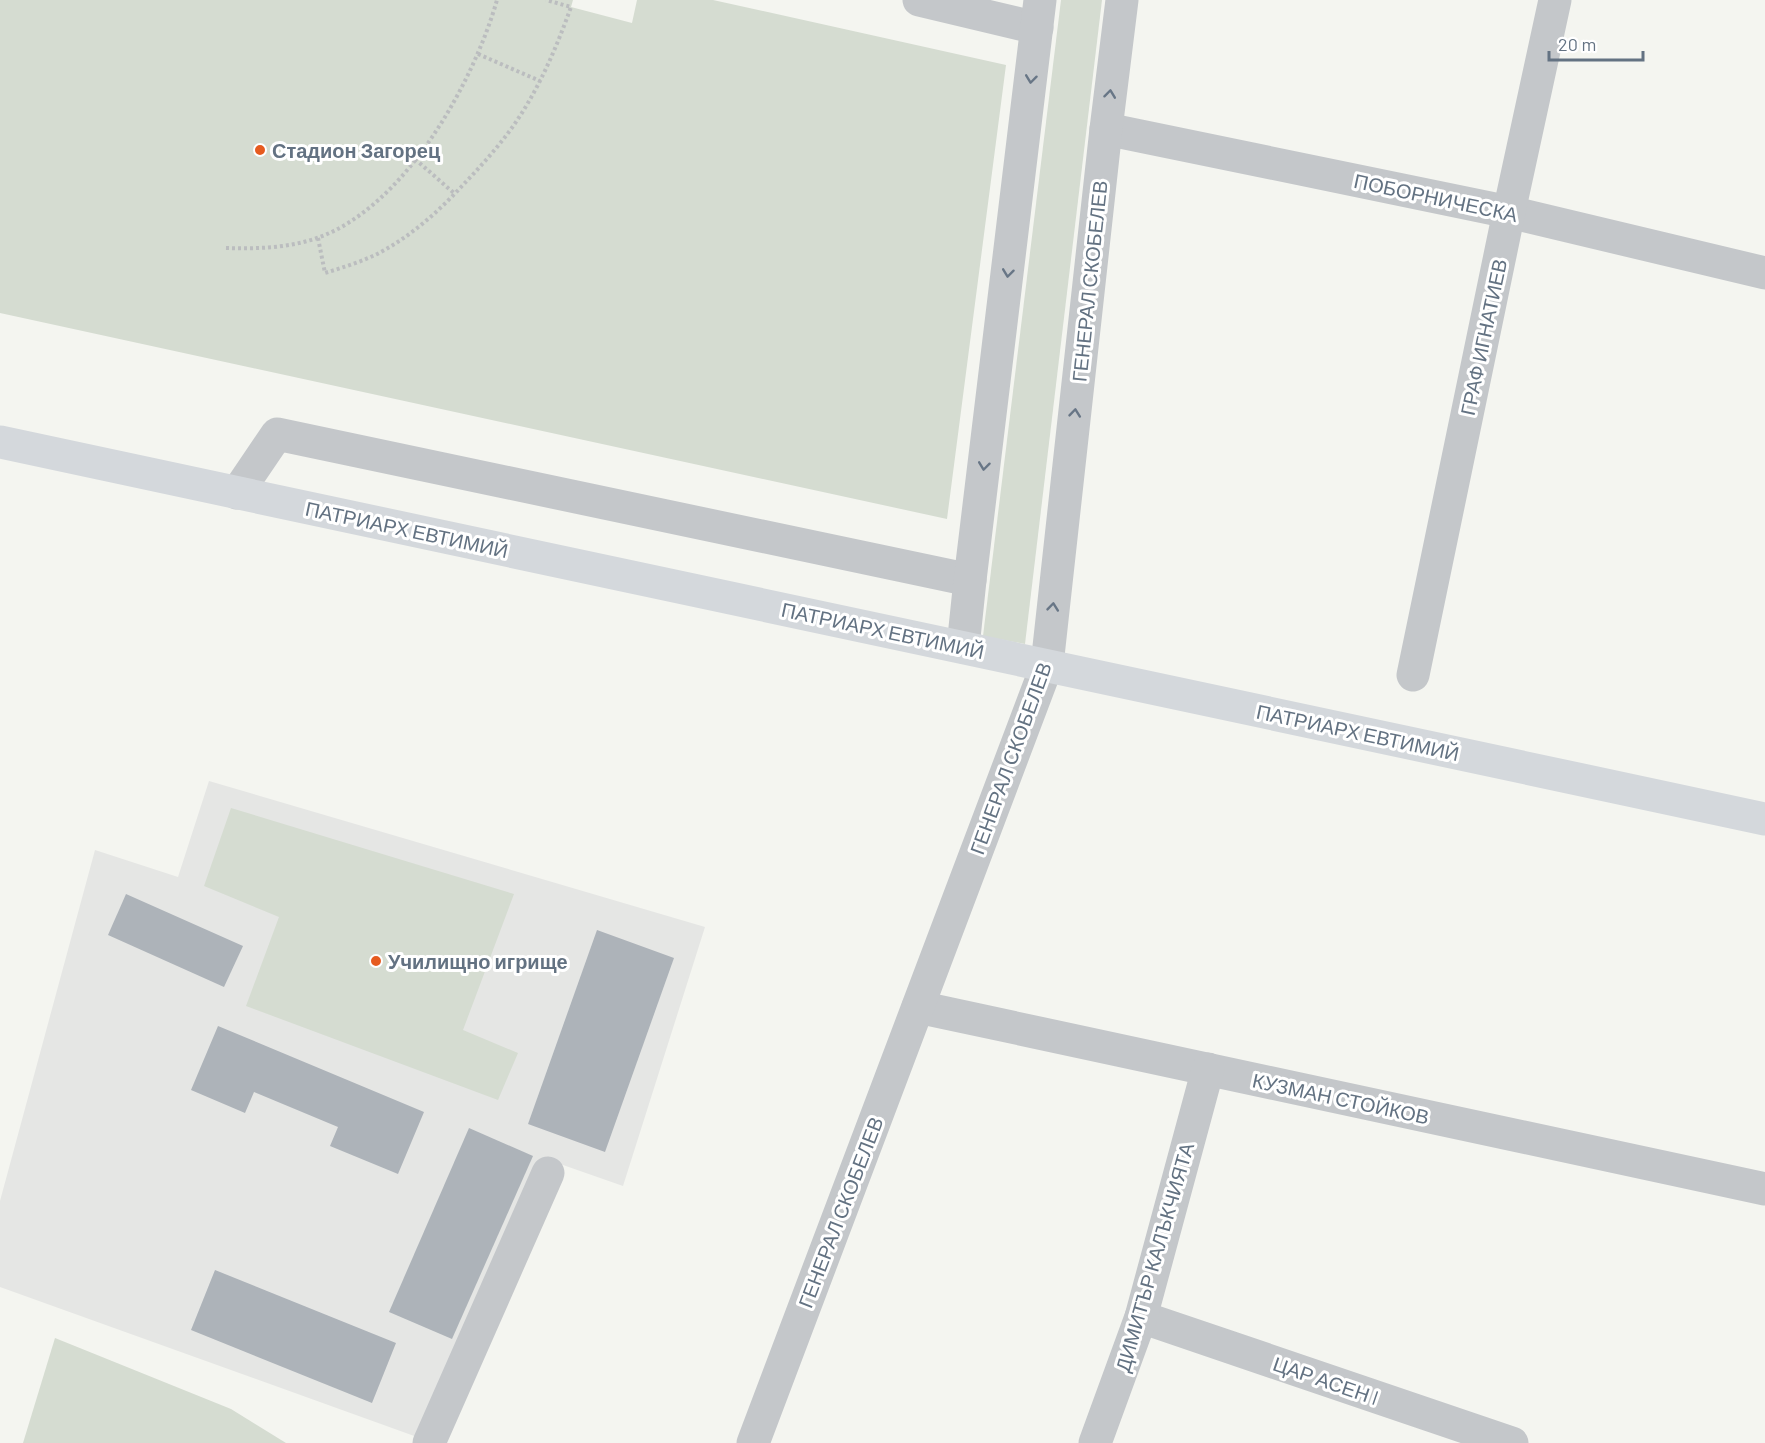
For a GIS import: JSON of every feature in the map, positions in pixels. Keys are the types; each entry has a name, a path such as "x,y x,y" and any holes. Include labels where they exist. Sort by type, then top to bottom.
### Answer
{"main road":[{"name":"ПАТРИАРХ ЕВТИМИЙ","path":"0,442 1765,819"}],"street":[{"path":"919,0 1039,14 963,647"},
{"name":"ГЕНЕРАЛ СКОБЕЛЕВ","path":"753,1443 1047,665 1122,0"},
{"name":"ГРАФ ИГНАТИЕВ","path":"1413,675 1554,0"},
{"name":"ПОБОРНИЧЕСКА","path":"1106,129 1509,212 1765,273"},
{"path":"237,493 278,434 970,580"},
{"name":"КУЗМАН СТОЙКОВ","path":"918,1006 1765,1189"},
{"name":"ДИМИТЪР КАЛЪКЧИЯТА","path":"1095,1443 1141,1317 1208,1069"},
{"path":"429,1443 548,1173"},
{"name":"ЦАР АСЕН I","path":"1141,1317 1512,1443"}],"path":[{"path":"226,248 262,249 318,238 341,227 370,208 394,184 433,136 478,54 497,0"},
{"path":"318,238 325,273 380,253 433,216 484,162 518,119 540,81 571,7 546,0"},
{"path":"478,54 540,81"},
{"path":"415,159 454,194"}],"shaded area":[{"path":"0,0 573,0 571,7 632,23 637,0 713,0 1006,65 947,519 0,313"},
{"path":"1061,0 1102,0 1025,644 983,636"},
{"path":"209,781 705,927 623,1186 543,1158 417,1437 0,1287 0,1201 95,850 178,877"},
{"name":"Училищно игрище","path":"231,808 514,894 463,1030 518,1053 498,1100 246,1006 279,917 204,886"},
{"path":"55,1338 231,1409 286,1443 23,1443"}],"building":[{"path":"126,894 243,946 224,987 108,935"},
{"path":"597,930 674,958 605,1152 528,1124"},
{"path":"218,1026 424,1112 398,1174 330,1146 338,1127 254,1092 245,1113 191,1090"},
{"path":"469,1128 533,1156 452,1339 389,1312"},
{"path":"215,1270 396,1343 372,1403 191,1330"}],"place":[{"name":"Стадион Загорец","path":"260,150"},
{"name":"Училищно игрище","path":"376,961"}]}
